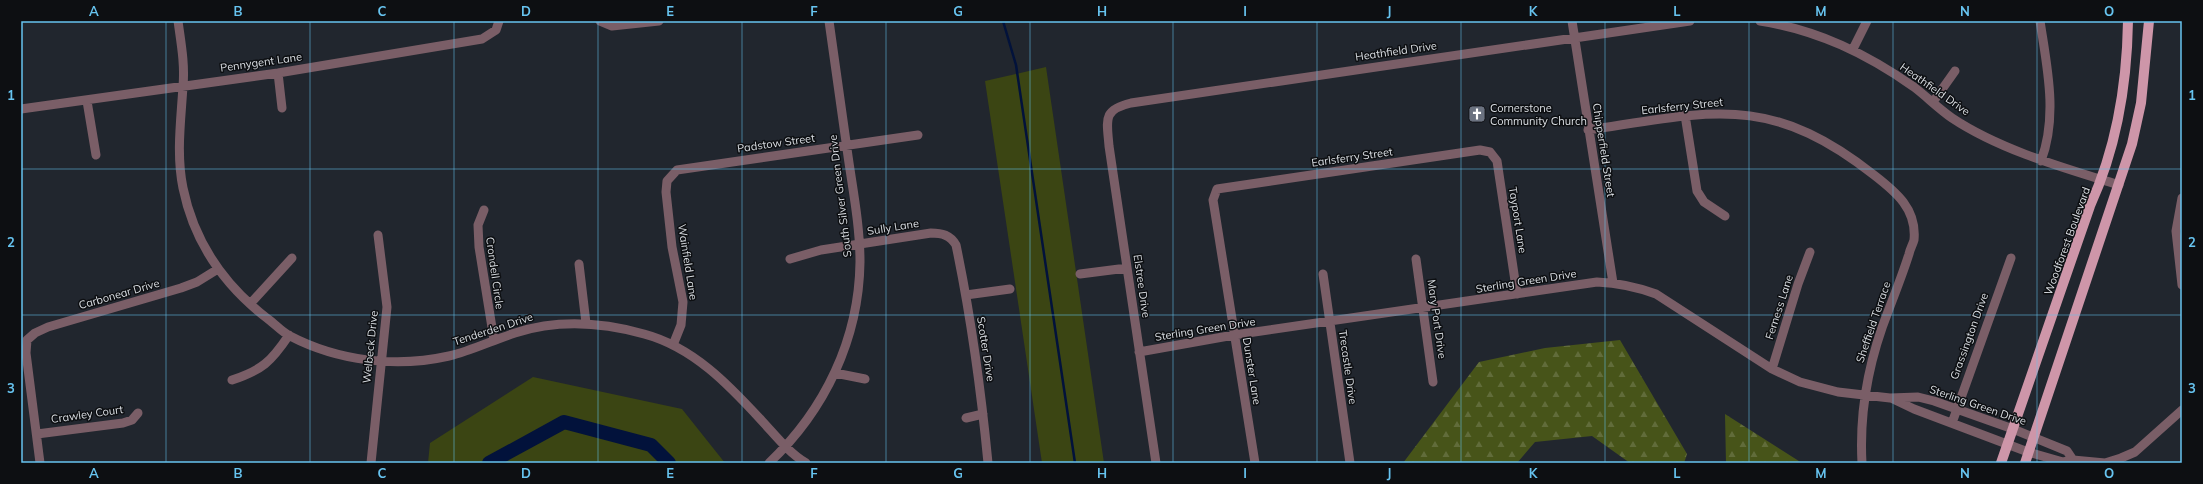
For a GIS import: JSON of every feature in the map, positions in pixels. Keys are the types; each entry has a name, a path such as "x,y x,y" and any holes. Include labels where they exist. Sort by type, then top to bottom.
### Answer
{"main road":[{"name":"Woodforest Boulevard","path":"2001,463 2090,206 2102,180 2120,114 2128,55 2128,21"},
{"path":"2025,463 2132,144 2141,103 2149,21"}],"street":[{"name":"Tenderden Drive","path":"178,21 182,51 183,85 179,127 180,164 183,187 194,226 218,269 250,304 289,335 336,354 381,361 430,360 462,352 533,328 558,324 586,323 647,334 673,346 718,376 786,447 806,463"},
{"path":"600,21 612,26 659,21"},
{"name":"South Silver Green Drive","path":"769,463 786,447 814,413 835,373 855,317 859,287 860,245 847,144 828,21"},
{"name":"Chipperfield Street","path":"1572,21 1613,283"},
{"name":"Heathfield Drive","path":"1109,114 1120,106 1131,103 1690,21"},
{"name":"Heathfield Drive","path":"1764,21 1810,32 1853,49 1890,72 1933,102 1951,117 1972,129 2041,161 2119,186"},
{"path":"1853,49 1866,21"},
{"path":"2040,21 2049,84 2050,118 2046,144 2041,161"},
{"name":"Pennygent Lane","path":"21,109 87,101 183,85 278,73 482,39 496,30 498,23"},
{"path":"1933,102 1955,71"},
{"path":"278,73 282,108"},
{"path":"87,101 96,155"},
{"name":"Earlsferry Street","path":"1588,130 1685,115 1722,112 1762,116 1799,128 1832,144 1872,173 1900,196 1912,215"},
{"name":"Elstree Drive","path":"1109,114 1106,121 1109,146 1156,463"},
{"path":"1685,115 1697,191 1704,202 1725,216"},
{"name":"Padstow Street","path":"667,181 677,170 847,144 918,135"},
{"name":"Earlsferry Street","path":"1217,189 1480,150 1490,152"},
{"name":"Tayport Lane","path":"1490,152 1497,161 1517,294"},
{"name":"Wainfield Lane","path":"667,181 666,192 672,247 683,302 683,319 673,346"},
{"name":"Dunster Lane","path":"1217,189 1213,200 1255,463"},
{"path":"2182,198 2176,231 2182,285"},
{"name":"Crondell Circle","path":"484,210 478,225 479,247 494,340"},
{"name":"Sheffield Terrace","path":"1862,463 1861,420 1869,368 1914,242 1912,215"},
{"name":"Sully Lane","path":"790,259 821,250 937,233 944,234 952,240"},
{"name":"Welbeck Drive","path":"371,463 387,307 378,234"},
{"name":"Scotter Drive","path":"952,240 956,245 966,295 984,414 988,463"},
{"name":"Ferness Lane","path":"1772,369 1798,284 1810,252"},
{"path":"250,304 292,258"},
{"name":"Grassington Drive","path":"1952,423 2011,258"},
{"name":"Mary Port Drive","path":"1416,259 1434,382"},
{"path":"579,264 586,323"},
{"path":"1080,274 1127,268"},
{"name":"Carbonear Drive","path":"36,434 26,353 27,340 36,333 48,327 181,288 197,282 218,269"},
{"name":"Trecastle Drive","path":"1323,274 1350,463"},
{"name":"Sterling Green Drive","path":"1139,352 1234,335 1597,282 1613,283 1635,286 1656,294 1772,369 1820,388 1890,398 1918,397 2034,437 2067,451 2073,460"},
{"path":"966,295 1010,289"},
{"path":"232,380 252,373 265,366 275,356 289,335"},
{"path":"835,373 865,379"},
{"name":"Sterling Green Drive","path":"1890,398 1914,409 2028,452 2057,461 2073,460 2105,462 2121,458 2135,452 2182,410"},
{"name":"Crawley Court","path":"36,434 123,423 132,420 138,412"},
{"path":"966,418 984,414"},
{"path":"36,434 40,463"}],"green space":[{"path":"1046,67 1104,463 1042,463 985,81"},
{"path":"1620,340 1687,454 1684,463 1630,463 1592,436 1535,442 1517,463 1403,463 1479,362 1545,348"},
{"path":"533,377 682,409 725,463 428,463 430,443"},
{"path":"1725,414 1802,463 1726,463"}],"waterway":[{"path":"1003,21 1016,65 1075,463"},
{"path":"489,463 564,422 651,445 669,463"}],"place":[{"name":"Cornerstone Community Church","path":"1477,114"}]}
